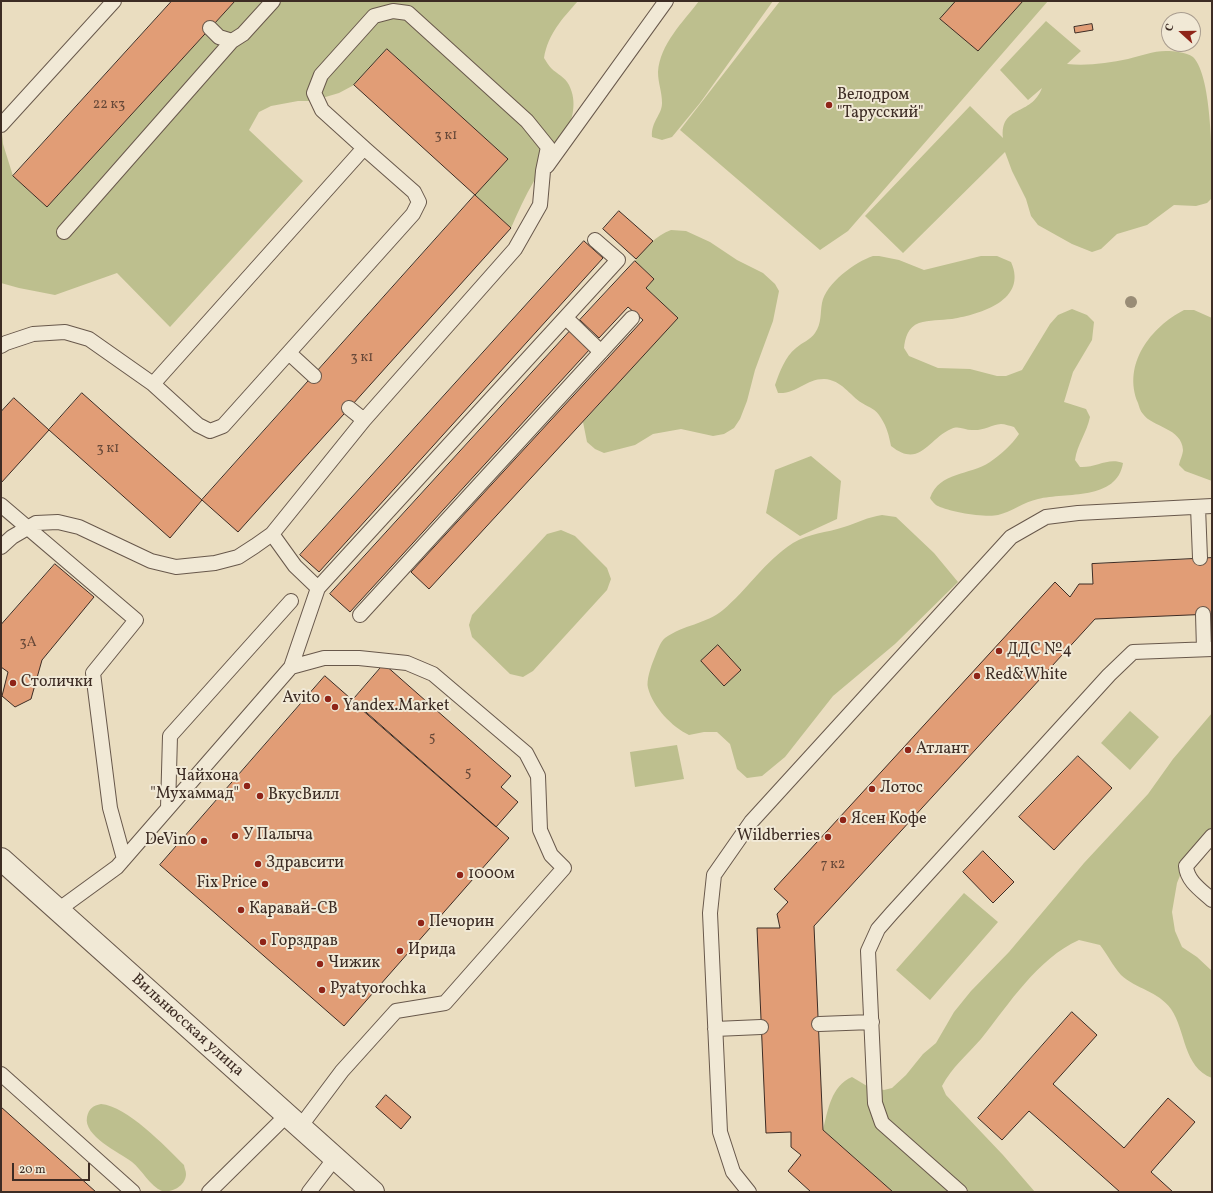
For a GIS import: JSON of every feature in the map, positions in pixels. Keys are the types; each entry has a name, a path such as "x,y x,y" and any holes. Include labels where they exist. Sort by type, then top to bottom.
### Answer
{"street":[{"name":"Вильнюсская улица","path":"1,859 373,1192"}],"lane":[{"path":"1,125 114,1"},
{"path":"64,232 232,41 243,34 273,1"},
{"path":"543,170 666,1"},
{"path":"1,346 34,334 65,332 89,339 152,384 198,425 210,431 223,426 413,214 419,202 414,192 322,110 314,93 321,75 374,16 393,10 408,13 527,122 548,147 543,170 540,205 515,249 364,420 272,534 238,557 215,563 176,568 151,561 79,527 58,522 36,523 12,537 1,547"},
{"path":"210,28 219,37 232,41"},
{"path":"152,384 364,148"},
{"path":"58,910 117,867 291,667 318,588 618,260 595,240"},
{"path":"566,318 601,352"},
{"path":"360,615 632,318"},
{"path":"289,353 314,376"},
{"path":"349,408 364,420"},
{"path":"1,505 26,528 136,620 93,673 110,808 124,859"},
{"path":"748,1192 733,1172 720,1132 710,913 714,875 751,822 1012,537 1046,517 1078,513 1212,506"},
{"path":"1198,507 1200,558"},
{"path":"272,534 295,566 318,588"},
{"path":"168,808 170,736 291,600"},
{"path":"960,1192 882,1123 875,1103 868,951 878,929 892,913 1109,675 1133,652 1208,649 1203,614"},
{"path":"209,1192 294,1121 396,1011 445,1003 564,868 551,855 540,830 538,776 526,752 433,674 407,663 359,658 324,658 291,667"},
{"path":"1212,836 1186,866 1186,874 1190,880 1212,900"},
{"path":"819,1024 872,1022"},
{"path":"715,1029 761,1027"},
{"path":"1,1074 133,1192"},
{"path":"309,1192 335,1158"}],"green space":[{"path":"235,1 578,1 556,27 546,49 544,58 551,68 569,85 573,98 573,111 570,123 557,148 534,181 511,228 475,195 508,159 387,49 354,85 339,93 312,101 298,101 271,106 259,112 249,130 303,181 170,327 117,273 55,295 1,283 1,124 3,144 13,176 47,207"},
{"path":"699,1 773,1 700,103 672,137 662,140 652,137 653,127 662,107 658,72 663,52 673,34"},
{"name":"Велодром \"Тарусский\"","path":"780,1 1048,1 848,231 820,250 680,130"},
{"path":"1046,21 1081,51 1067,64 1083,65 1105,63 1161,51 1180,52 1193,57 1200,68 1208,102 1211,145 1212,198 1207,203 1196,206 1174,205 1147,225 1117,234 1101,249 1092,252 1072,244 1038,225 1031,216 1026,199 1012,171 1005,152 903,253 865,216 970,106 1003,138 1003,127 1006,120 1011,115 1031,103 1037,97 1042,88 1028,100 1000,70"},
{"path":"671,230 686,231 710,242 737,260 763,273 775,284 779,291 773,321 755,370 747,401 740,419 734,428 724,434 713,436 681,429 653,434 635,445 604,453 595,449 587,442 583,422 677,318 646,288 654,279 635,261 651,243 661,235"},
{"path":"873,256 899,260 924,270 981,256 997,256 1011,262 1015,275 1013,286 999,303 988,309 964,317 919,323 912,327 906,337 904,348 909,356 938,368 970,369 997,376 1006,376 1022,370 1050,324 1058,315 1072,309 1087,315 1094,322 1092,340 1073,372 1064,402 1086,409 1090,417 1076,454 1075,460 1080,467 1112,461 1123,463 1119,475 1111,484 1089,493 1033,500 1008,512 992,516 968,514 951,510 935,504 930,498 935,489 948,478 973,470 990,462 998,456 1019,434 1014,427 1001,424 976,430 954,428 943,434 923,450 917,453 909,454 901,452 891,446 889,435 879,415 873,409 857,400 845,388 836,382 824,379 817,380 785,393 778,393 775,385 783,365 792,352 815,333 820,322 822,303 829,288 850,268"},
{"path":"1184,310 1194,310 1212,318 1212,481 1185,471 1179,465 1183,450 1178,437 1143,414 1134,389 1134,374 1137,361 1143,348 1161,326"},
{"path":"811,456 841,481 837,519 800,536 766,513 775,470"},
{"path":"882,515 896,517 934,553 958,582 895,644 833,696 785,757 762,776 747,778 737,769 730,744 717,732 704,732 689,735 676,727 664,716 650,695 648,682 653,662 660,645 665,638 679,630 716,615 723,610 774,558 793,543 811,535 837,529"},
{"path":"561,530 575,536 607,568 611,579 607,590 533,671 523,677 510,674 472,637 469,625 472,615 547,534"},
{"path":"1130,711 1159,737 1130,770 1101,743"},
{"path":"1212,713 1212,831 1185,863 1177,883 1172,912 1175,931 1182,947 1197,957 1212,971 1212,1078 1195,1066 1186,1048 1176,1018 1166,1003 1160,998 1133,984 1121,975 1100,945 1079,940 1050,958 1037,970 981,1039 955,1067 942,1086 946,1095 1003,1155 1035,1192 893,1192 823,1130 829,1107 835,1092 839,1086 852,1077 867,1086 884,1090 892,1088 906,1075 923,1054 936,1043 954,1012 971,991 1009,952 1084,863 1148,794 1173,759"},
{"path":"677,745 684,779 635,787 630,752"},
{"path":"964,893 998,922 930,1000 896,970"},
{"path":"101,1104 111,1106 134,1119 156,1138 184,1165 186,1174 184,1182 170,1191 162,1191 158,1189 132,1162 96,1137 87,1124 87,1117 92,1108"}],"building":[{"path":"172,1 235,1 47,207 13,176"},
{"path":"956,1 1023,1 978,51 940,19"},
{"path":"1092,24 1093,30 1075,33 1074,27"},
{"path":"387,49 508,159 475,195 354,85"},
{"path":"475,195 511,228 238,532 202,500"},
{"path":"619,211 653,241 636,259 603,229"},
{"path":"584,241 603,258 319,572 300,555"},
{"path":"635,261 654,279 646,288 678,318 429,589 411,572 643,320 628,307 599,338 580,320"},
{"path":"570,331 590,349 350,612 330,594"},
{"path":"82,393 202,500 170,538 49,430"},
{"path":"14,398 49,430 1,483 1,412"},
{"path":"1212,558 1212,614 1095,619 814,926 823,1130 893,1192 811,1192 788,1171 801,1155 791,1147 791,1132 766,1133 757,928 780,928 777,914 788,902 774,889 1055,582 1070,597 1079,584 1093,584 1092,564"},
{"path":"55,564 94,597 42,660 31,699 15,707 2,696 8,672 1,667 1,625"},
{"path":"718,645 741,670 724,686 701,661"},
{"path":"384,664 511,776 501,787 518,802 496,827 352,701"},
{"path":"325,676 509,838 344,1026 160,865"},
{"path":"1078,756 1112,788 1054,850 1019,817"},
{"path":"983,851 1014,882 993,903 963,872"},
{"path":"1072,1012 1097,1035 1053,1084 1124,1148 1168,1098 1195,1122 1151,1172 1173,1192 1120,1192 1029,1111 1002,1140 978,1118"},
{"path":"386,1095 411,1117 401,1129 376,1107"},
{"path":"1,1107 96,1192 1,1192"}],"place":[{"name":"Велодром \"Тарусский\"","path":"829,105"},
{"name":"ДДС №4","path":"999,651"},
{"name":"Red&White","path":"977,676"},
{"name":"Столички","path":"13,683"},
{"name":"Avito","path":"328,699"},
{"name":"Yandex.Market","path":"335,707"},
{"name":"Атлант","path":"908,750"},
{"name":"Чайхона \"Мухаммад\"","path":"247,786"},
{"name":"Лотос","path":"872,789"},
{"name":"ВкусВилл","path":"260,796"},
{"name":"Ясен Кофе","path":"843,820"},
{"name":"У Палыча","path":"235,836"},
{"name":"Wildberries","path":"828,837"},
{"name":"DeVino","path":"204,841"},
{"name":"Здравсити","path":"258,864"},
{"name":"1000м","path":"460,875"},
{"name":"Fix Price","path":"265,884"},
{"name":"Каравай-СВ","path":"241,910"},
{"name":"Печорин","path":"421,923"},
{"name":"Горздрав","path":"263,942"},
{"name":"Ирида","path":"400,951"},
{"name":"Чижик","path":"320,964"},
{"name":"Pyatyorochka","path":"322,990"}]}
